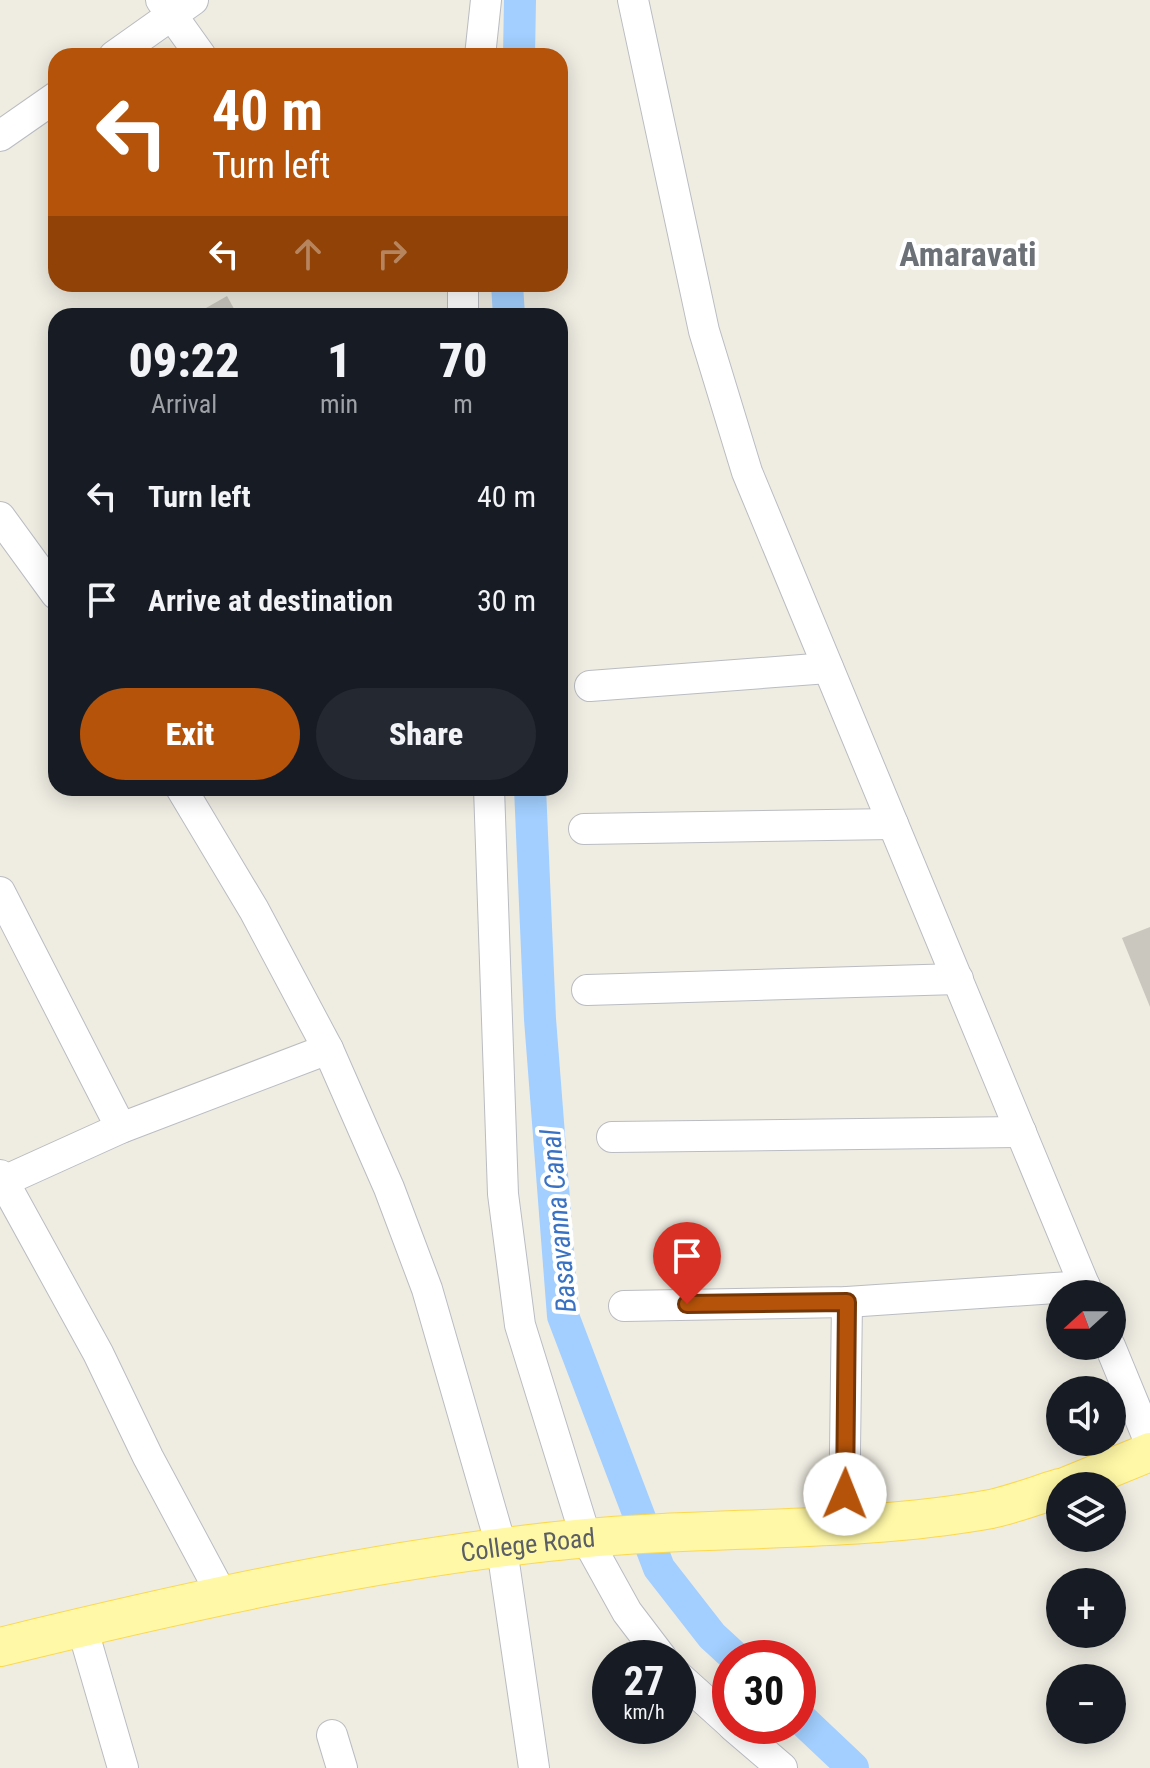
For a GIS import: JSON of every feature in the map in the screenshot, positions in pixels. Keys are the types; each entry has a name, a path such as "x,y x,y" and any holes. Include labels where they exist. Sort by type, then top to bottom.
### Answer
{"main road":[{"path":"1101,1472 1150,1452"},
{"name":"College Road","path":"0,1647 223,1597 385,1566 586,1538 844,1524 980,1511 1046,1492"}],"street":[{"path":"481,48 486,0"},
{"path":"633,0 704,331 747,472 1082,1280"},
{"path":"124,48 175,5 197,48"},
{"path":"0,136 48,103"},
{"path":"0,517 48,583"},
{"path":"590,686 828,668"},
{"path":"186,796 254,910 328,1049 389,1188 427,1289 502,1549 534,1768"},
{"path":"489,796 503,1194 510,1270 531,1366 586,1538 627,1612 648,1640"},
{"path":"584,829 893,824"},
{"path":"0,892 121,1128"},
{"path":"587,990 958,979"},
{"path":"223,1597 98,1353 2,1178 121,1128 328,1049"},
{"path":"612,1137 1021,1132"},
{"path":"624,1306 847,1302 1046,1292"},
{"path":"844,1524 847,1302"},
{"path":"1116,1360 1150,1443"},
{"path":"82,1627 123,1768"},
{"path":"696,1692 712,1707"},
{"path":"332,1735 342,1768"},
{"path":"754,1744 782,1768"}],"building":[{"path":"227,296 234,308 206,308"},
{"path":"1150,927 1150,1007 1122,938"}],"waterway":[{"name":"Basavanna Canal","path":"519,48 520,0"},
{"name":"Basavanna Canal","path":"508,292 508,308"},
{"name":"Basavanna Canal","path":"530,796 540,1019 563,1316 659,1568 716,1640"},
{"name":"Basavanna Canal","path":"816,1733 853,1768"}],"district":[{"name":"Amaravati","path":"968,254"}],"route":[{"path":"687,1304 847,1302 845,1494"}]}
